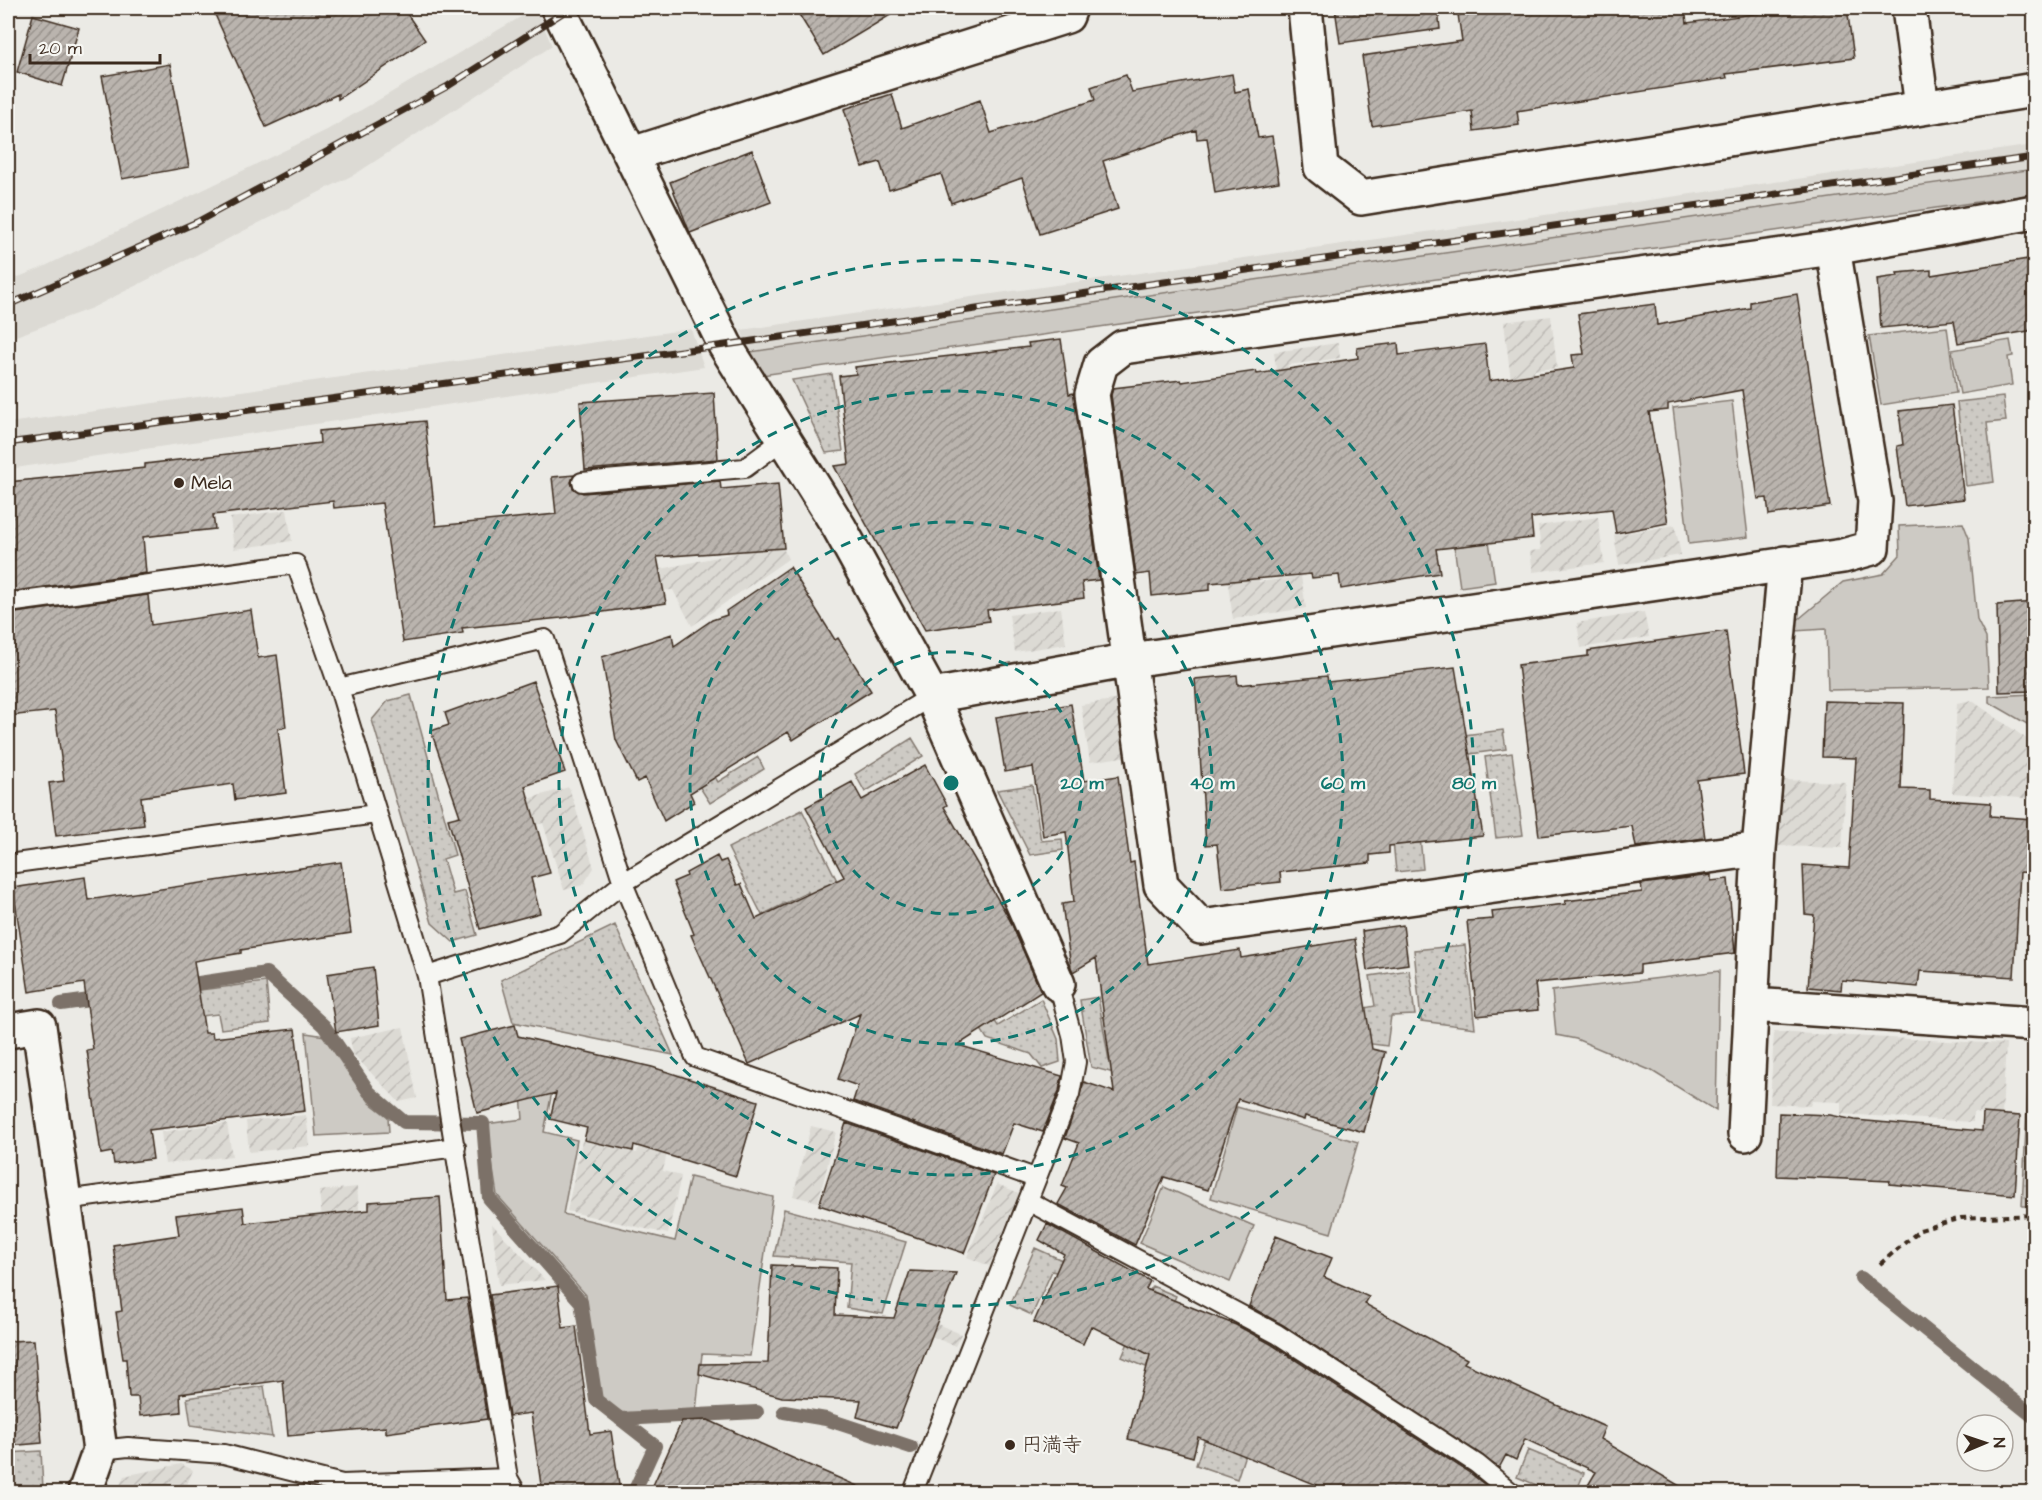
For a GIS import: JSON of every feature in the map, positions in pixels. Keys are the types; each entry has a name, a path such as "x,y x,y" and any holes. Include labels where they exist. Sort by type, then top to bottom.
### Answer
{"street":[{"path":"558,8 725,345 839,527 932,696 1058,984"},
{"path":"632,154 1067,16 1070,8"},
{"path":"1305,8 1321,167 1361,198 2034,90"},
{"path":"1909,8 1922,107"},
{"path":"1759,849 1201,927 1161,885 1092,394 1101,364 1124,347 1833,248 2034,212"},
{"path":"932,696 1131,660 1843,556 1872,548 1875,501 1833,248"},
{"path":"1745,1134 1759,849 1785,563"},
{"path":"1752,1005 2034,1024"},
{"path":"8,1031 39,1026 100,1450 85,1492"}],"lane":[{"path":"582,482 745,468 784,440"},
{"path":"8,603 296,564 339,688 427,976 512,1485 342,1484 224,1454 128,1448 100,1450"},
{"path":"339,688 545,639 622,883 695,1057 1035,1178"},
{"path":"427,976 560,934 622,883 932,696"},
{"path":"8,864 376,814"},
{"path":"914,1492 1035,1178 1070,1094 1076,1062 1072,1035 1058,984"},
{"path":"65,1200 455,1140"},
{"path":"1028,1201 1277,1334 1477,1464 1511,1492"}],"path":[{"path":"1880,1264 1920,1230 1961,1218 2034,1215"}],"shaded area":[{"path":"536,8 552,46 357,173 92,308 8,339 8,281 39,269 327,130"},
{"path":"2034,145 2034,169 750,352 741,330"},
{"path":"2034,169 2034,194 762,375 750,352"},
{"path":"1551,316 1557,368 1534,370 1542,437 1518,440 1504,322"},
{"path":"1947,327 1956,393 1881,405 1869,336"},
{"path":"691,329 704,367 8,469 8,423"},
{"path":"2010,340 2013,356 2008,357 2012,385 1960,394 1952,350"},
{"path":"1338,343 1340,358 1288,365 1290,391 1279,392 1274,352"},
{"path":"832,374 843,451 826,453 792,380"},
{"path":"2003,397 2006,421 1987,423 1994,482 1966,486 1957,402"},
{"path":"1732,401 1748,537 1689,544 1673,408"},
{"path":"1477,459 1495,582 1460,587 1442,464"},
{"path":"287,510 292,541 234,549 230,518"},
{"path":"1598,517 1604,563 1533,572 1530,551 1541,550 1538,526"},
{"path":"1963,523 1969,538 1977,620 1986,638 1989,687 1828,690 1826,629 1794,631 1794,623 1843,582 1883,574 1900,555 1899,526"},
{"path":"1675,525 1681,555 1619,565 1614,535"},
{"path":"781,543 788,559 692,626 673,590 655,591 652,571"},
{"path":"1258,573 1259,582 1301,576 1306,608 1233,619 1227,577"},
{"path":"1061,608 1066,644 1015,652 1009,615"},
{"path":"1644,612 1649,637 1581,648 1577,623"},
{"path":"2034,694 2034,728 1989,702 1989,696"},
{"path":"411,695 455,855 443,859 453,894 465,891 477,935 453,942 432,923 372,720 388,701"},
{"path":"1119,699 1128,756 1090,762 1081,705"},
{"path":"1971,700 2034,744 2034,799 1952,793 1957,703"},
{"path":"1503,730 1506,749 1427,760 1425,740"},
{"path":"912,738 923,756 865,792 855,774"},
{"path":"694,744 718,782 758,757 764,769 710,803 683,761"},
{"path":"1512,753 1523,835 1496,838 1485,757"},
{"path":"1387,778 1419,826 1423,869 1396,872"},
{"path":"1783,780 1846,782 1842,848 1779,846"},
{"path":"1032,785 1041,841 1062,839 1063,850 1030,855 997,790"},
{"path":"569,787 594,868 583,885 564,890 543,823 522,829 514,803"},
{"path":"802,810 848,903 821,917 808,892 762,915 728,848"},
{"path":"615,925 673,1055 513,1022 501,980"},
{"path":"1465,945 1475,1028 1421,1021 1414,950"},
{"path":"1409,970 1415,1015 1391,1016 1387,1046 1310,1036 1281,1025 1375,1006 1370,976"},
{"path":"1719,971 1716,1111 1652,1071 1576,1039 1556,1035 1552,991"},
{"path":"266,982 270,1023 221,1029 218,1014 146,1022 143,997"},
{"path":"975,991 998,1026 1041,999 1058,1039 1060,1062 1042,1068 1031,1054 987,1039 962,999"},
{"path":"1098,997 1109,1061 1160,1053 1166,1087 1091,1067 1080,1000"},
{"path":"403,1027 417,1098 399,1102 353,1054 350,1038"},
{"path":"1774,1032 2006,1044 2002,1114 1973,1112 1973,1122 1841,1114 1841,1102 1812,1101 1810,1106 1770,1104"},
{"path":"306,1033 325,1036 370,1103 388,1117 389,1132 316,1136"},
{"path":"528,1040 561,1046 544,1132 577,1140 563,1214 675,1241 690,1177 773,1197 750,1356 702,1354 696,1411 621,1416 601,1399 591,1346 586,1295 497,1195 486,1124 523,1119 520,1082"},
{"path":"2030,1050 2034,1051 2034,1206 2022,1206"},
{"path":"657,1069 684,1075 663,1171 681,1176 668,1234 567,1211 582,1141 637,1153"},
{"path":"1237,1107 1358,1142 1331,1233 1211,1198"},
{"path":"306,1115 310,1146 249,1152 246,1121"},
{"path":"227,1123 232,1156 165,1164 161,1132"},
{"path":"811,1126 836,1132 818,1202 793,1196"},
{"path":"997,1184 1019,1193 989,1266 967,1257"},
{"path":"357,1187 365,1269 328,1273 319,1191"},
{"path":"1164,1187 1254,1226 1230,1282 1140,1243"},
{"path":"784,1209 906,1242 883,1314 847,1308 851,1262 774,1256"},
{"path":"492,1224 545,1280 499,1285"},
{"path":"1035,1248 1064,1261 1059,1273 1052,1271 1032,1315 1010,1305"},
{"path":"1152,1286 1176,1296 1146,1367 1122,1357"},
{"path":"897,1307 961,1334 955,1346 892,1320"},
{"path":"264,1386 272,1437 191,1425 187,1398"},
{"path":"1263,1399 1237,1479 1196,1465 1215,1407"},
{"path":"1528,1450 1584,1473 1576,1492 1553,1492 1517,1477"},
{"path":"41,1451 43,1489 34,1492 8,1492 8,1453"},
{"path":"181,1464 193,1470 184,1492 117,1492 124,1476"}],"building":[{"path":"212,8 403,8 425,40 338,99 338,94 266,127"},
{"path":"795,8 902,8 824,55"},
{"path":"1335,8 1438,8 1440,29 1340,43"},
{"path":"1457,8 1685,8 1687,23 1798,8 1847,8 1854,58 1726,74 1727,78 1517,111 1519,125 1474,131 1472,111 1372,126 1362,56 1462,41"},
{"path":"33,15 79,28 62,86 17,72"},
{"path":"170,64 189,167 122,179 102,76"},
{"path":"1232,74 1235,92 1249,89 1258,138 1272,136 1279,182 1215,193 1207,138 1197,139 1196,130 1103,161 1118,209 1040,234 1022,178 951,203 941,174 889,190 880,162 862,167 844,109 892,94 902,128 980,100 991,133 1095,100 1091,87 1126,75 1132,92"},
{"path":"752,150 771,202 690,233 670,182"},
{"path":"2034,258 2034,330 1958,343 1954,321 1881,328 1877,279 1898,276 1897,273 1931,270 1931,275"},
{"path":"1797,294 1830,506 1769,515 1767,498 1758,499 1742,390 1668,404 1668,410 1649,412 1668,523 1616,533 1612,509 1531,518 1533,538 1436,549 1440,573 1341,589 1339,575 1312,578 1311,574 1210,583 1210,590 1152,596 1150,573 1136,575 1111,395 1113,388 1181,380 1182,382 1256,371 1257,374 1358,358 1357,348 1398,343 1399,355 1485,344 1489,381 1574,368 1572,355 1584,354 1578,314 1655,304 1657,325 1750,308 1750,302"},
{"path":"1061,339 1069,394 1074,393 1099,580 1082,582 1084,598 987,610 989,621 925,630 834,466 849,464 839,376 856,374 855,367 1029,347 1028,343"},
{"path":"714,393 718,459 585,470 580,402"},
{"path":"1952,405 1964,499 1905,506 1897,446 1903,445 1899,411"},
{"path":"425,421 436,526 556,514 552,477 574,475 571,482 573,488 583,493 720,481 721,489 778,484 784,548 657,557 666,603 561,618 462,628 463,633 403,642 382,503 334,508 333,501 213,515 215,529 143,537 146,573 8,592 8,482 145,468 145,464 320,443 319,431"},
{"path":"790,567 835,640 838,638 871,691 793,740 788,732 690,793 694,802 664,821 645,778 637,782 616,740 602,657 672,634 674,646 712,620 727,615 726,611"},
{"path":"148,595 151,625 251,610 258,658 277,655 286,727 278,729 286,793 235,800 233,784 141,797 144,825 56,836 49,783 64,781 55,711 8,716 8,614"},
{"path":"2034,602 2034,691 1999,692 1997,605"},
{"path":"1726,631 1744,774 1697,780 1705,838 1636,847 1632,826 1539,836 1518,665 1588,656 1588,651"},
{"path":"1455,667 1483,836 1389,846 1389,853 1370,855 1370,863 1280,872 1281,882 1222,888 1217,844 1206,845 1195,679 1237,675 1238,685 1327,676 1328,682"},
{"path":"533,681 565,772 525,786 550,873 531,878 540,913 480,929 448,819 460,816 431,731 449,725 445,713"},
{"path":"1824,701 1904,703 1901,789 1930,790 1930,799 1991,803 1990,816 2034,819 2034,873 2020,872 2014,977 1920,971 1918,987 1842,980 1841,990 1808,987 1814,915 1805,914 1803,865 1849,868 1856,758 1822,757"},
{"path":"1071,704 1084,781 1118,776 1130,863 1134,862 1148,964 1240,950 1241,958 1355,939 1372,1049 1385,1052 1364,1132 1305,1116 1304,1120 1238,1099 1208,1190 1164,1177 1135,1245 1058,1204 1067,1188 1062,1186 1079,1143 1065,1138 1084,1082 1114,1092 1096,958 1073,972 1071,967 1062,904 1074,902 1066,832 1043,836 1033,767 1005,772 996,717"},
{"path":"925,765 947,805 944,807 1010,920 1041,992 958,1045 1062,1076 1059,1091 1043,1132 1014,1123 1002,1154 853,1101 858,1086 838,1079 860,1014 749,1064 691,935 694,934 673,882 687,876 686,873 717,856 720,862 726,860 737,885 741,884 756,919 844,877 806,807 852,782 862,800"},
{"path":"341,862 351,933 241,950 241,953 194,961 205,1033 212,1033 213,1038 295,1029 305,1111 149,1130 153,1159 114,1164 112,1152 101,1154 87,1050 93,1049 84,983 29,992 13,888 85,877 88,900"},
{"path":"1711,875 1711,881 1728,879 1735,953 1640,965 1640,973 1535,983 1538,1010 1477,1016 1467,921 1493,919 1492,912 1566,904 1565,901 1642,892 1641,884"},
{"path":"1403,925 1408,964 1367,970 1362,931"},
{"path":"373,967 379,1025 336,1032 327,974"},
{"path":"515,1025 518,1036 652,1067 758,1101 736,1176 634,1145 633,1151 584,1140 587,1128 550,1119 556,1093 477,1113 459,1039"},
{"path":"1779,1113 1830,1115 1855,1120 1982,1131 1983,1113 2020,1116 2015,1195 1889,1184 1890,1181 1777,1176"},
{"path":"846,1123 994,1175 964,1253 819,1205"},
{"path":"440,1197 447,1300 467,1298 487,1419 386,1433 386,1427 288,1436 283,1380 180,1394 181,1412 140,1416 138,1397 129,1397 126,1359 123,1359 116,1312 122,1311 113,1245 179,1235 176,1215 243,1207 245,1223 369,1210 369,1202"},
{"path":"1047,1224 1150,1281 1146,1289 1236,1325 1271,1344 1470,1473 1489,1488 1487,1492 1334,1492 1198,1437 1193,1457 1128,1439 1150,1355 1091,1326 1083,1344 1034,1322 1064,1254 1039,1240"},
{"path":"1276,1236 1332,1258 1324,1277 1369,1297 1365,1304 1467,1359 1464,1363 1605,1427 1600,1439 1690,1492 1584,1492 1596,1472 1525,1439 1516,1460 1506,1455 1499,1468 1283,1325 1249,1306"},
{"path":"772,1265 837,1268 835,1315 894,1318 910,1271 956,1273 896,1428 857,1417 861,1400 782,1397 699,1374 700,1364 768,1363"},
{"path":"558,1286 563,1328 576,1326 590,1434 611,1431 620,1492 542,1492 531,1413 509,1416 490,1295"},
{"path":"34,1340 42,1443 8,1446 8,1341"},
{"path":"708,1420 871,1492 650,1492 682,1421"}],"waterway":[{"path":"179,986 266,973 324,1026 369,1092 404,1122 483,1123 489,1198 581,1302 596,1400 655,1446 634,1492"},
{"path":"61,1004 104,998"},
{"path":"1861,1278 2034,1417"},
{"path":"620,1419 757,1412"},
{"path":"784,1412 826,1419 911,1447"}],"railway":[{"path":"8,305 197,222 448,86 570,8"},
{"path":"8,443 725,345 2034,157"}],"place":[{"name":"Mela","path":"179,483"},
{"name":"円満寺","path":"1010,1445"}]}
